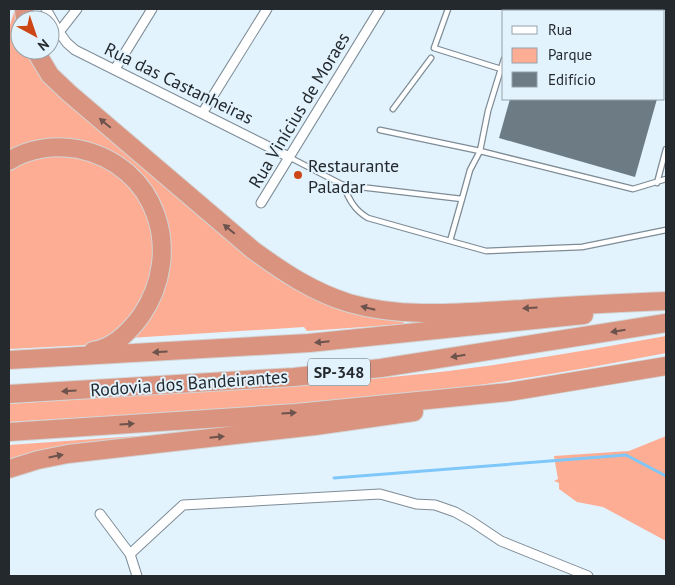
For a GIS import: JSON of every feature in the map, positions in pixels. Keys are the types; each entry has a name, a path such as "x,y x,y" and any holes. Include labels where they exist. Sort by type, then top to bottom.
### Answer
{"highway":[{"path":"41,60 50,75 91,112 253,250 285,273 317,292 348,303 392,312 455,313 666,301"},
{"path":"9,162 30,151 68,147 89,152 110,161 127,171 142,189 153,208 161,234 158,282 149,304 136,322 126,333 99,351 51,358"},
{"path":"9,360 319,342 564,318 666,301"},
{"name":"Rodovia dos Bandeirantes","path":"9,394 294,377 381,368 666,323"},
{"name":"Rodovia dos Bandeirantes","path":"9,432 296,413 509,392 666,366"},
{"path":"9,469 38,460 68,454 400,415 509,392"}],"street":[{"path":"60,31 77,9"},
{"path":"115,69 152,9"},
{"path":"202,112 267,9"},
{"name":"Rua Vinícius de Moraes","path":"261,203 380,9"},
{"name":"Rua das Castanheiras","path":"60,34 67,44 75,50 289,157"},
{"path":"130,554 183,505 380,494 416,504 435,505 455,512 501,541 588,576"},
{"path":"100,514 130,554 137,576"}],"lane":[{"path":"448,9 434,48 501,69"},
{"path":"393,109 431,58"},
{"path":"450,241 470,170 480,151 488,111 502,66"},
{"path":"380,130 480,151 633,189 658,183 666,179"},
{"path":"658,183 666,149"},
{"path":"289,157 343,185 462,200"},
{"path":"343,185 350,202 358,213 368,218 486,251 582,247 666,230"}],"green space":[{"path":"10,25 10,60 41,60 254,260 384,319 405,324 307,331 304,327 129,338 166,245 114,156 9,155"},
{"path":"54,155 74,155 109,168 134,189 148,214 156,255 149,289 120,332 88,345 9,349 9,170 32,159"},
{"path":"666,336 666,353 551,374 435,391 276,406 9,422 9,404 273,387 431,373 520,361"},
{"path":"152,435 153,439 9,465 9,445"},
{"path":"666,436 666,541 603,507 577,502 559,489 559,483 554,481 558,479 554,456 629,451"}],"building":[{"path":"510,100 657,100 635,177 499,138"}],"waterway":[{"path":"334,478 626,455 666,476"}],"place":[{"name":"Restaurante Paladar","path":"298,175"}]}
